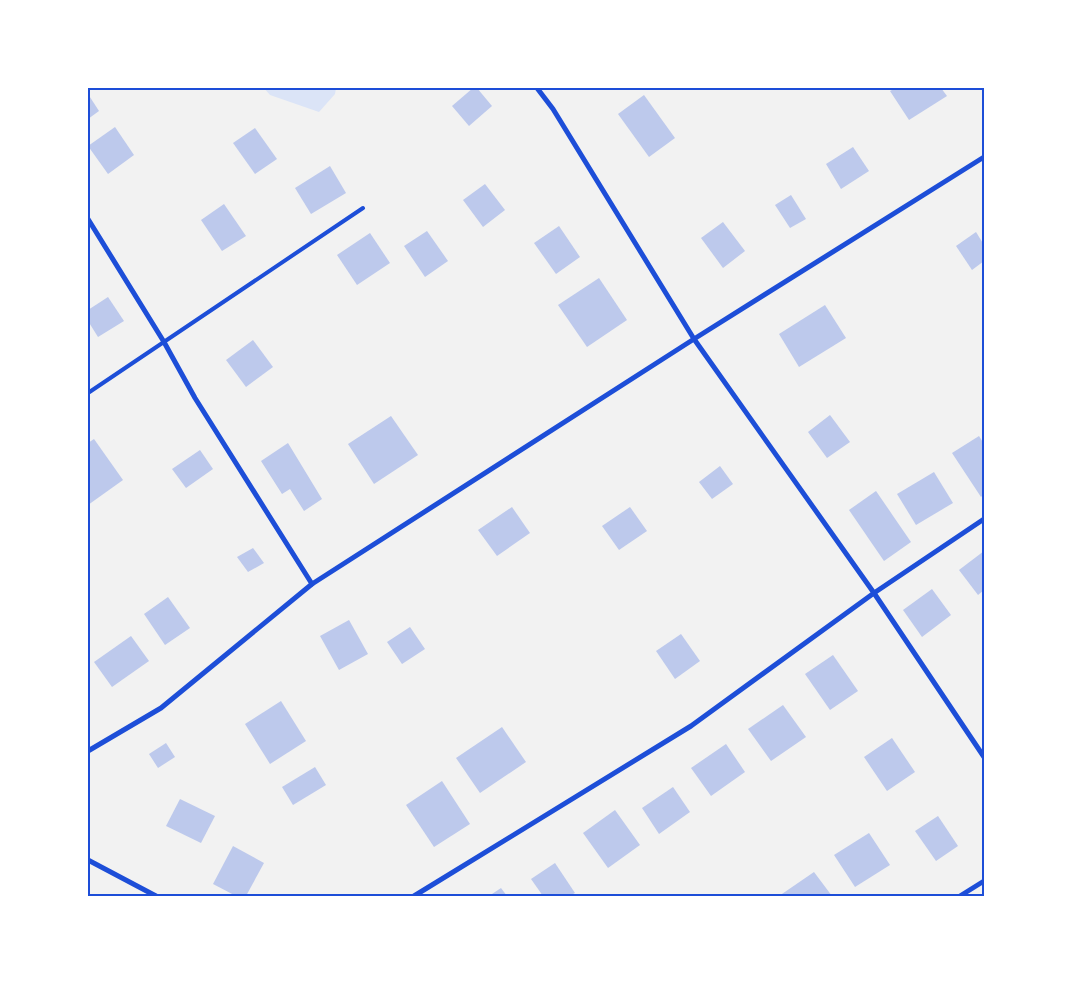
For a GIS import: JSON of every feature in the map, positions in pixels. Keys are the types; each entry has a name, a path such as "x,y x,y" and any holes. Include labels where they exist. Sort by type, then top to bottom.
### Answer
{"street":[{"path":"537,88 554,109 694,339 874,593 984,757"},
{"path":"88,751 161,708 312,584 694,339 984,157"},
{"path":"88,219 164,342 195,398 312,584"},
{"path":"414,896 691,726 874,593 984,520"},
{"path":"88,860 156,896"},
{"path":"960,896 984,881"}],"lane":[{"path":"88,393 363,208"}],"shaded area":[{"path":"264,88 336,88 335,94 319,112 270,95"}],"building":[{"path":"473,88 477,88 492,106 469,126 452,106"},
{"path":"896,88 941,88 947,96 909,120 890,91"},
{"path":"88,94 99,111 88,119"},
{"path":"644,95 675,138 649,157 618,114"},
{"path":"115,127 134,155 108,174 88,146"},
{"path":"255,128 277,159 255,174 233,143"},
{"path":"853,147 869,171 841,189 826,164"},
{"path":"330,166 346,193 311,214 295,188"},
{"path":"485,184 505,210 483,227 463,200"},
{"path":"791,195 806,219 790,228 775,205"},
{"path":"224,204 246,236 222,251 201,220"},
{"path":"723,222 745,251 723,268 701,238"},
{"path":"559,226 580,257 556,274 534,243"},
{"path":"427,231 448,261 425,277 404,246"},
{"path":"976,232 984,245 984,261 972,270 956,246"},
{"path":"370,233 390,263 357,285 337,255"},
{"path":"599,278 627,320 587,347 558,305"},
{"path":"108,297 124,321 98,337 88,321 88,310"},
{"path":"825,305 846,338 799,367 779,334"},
{"path":"253,340 273,367 246,387 226,360"},
{"path":"830,415 850,442 827,458 808,432"},
{"path":"391,416 418,455 374,484 348,444"},
{"path":"979,436 984,444 984,494 981,497 952,453"},
{"path":"94,439 123,480 88,505 88,443"},
{"path":"288,443 322,499 304,511 290,489 282,494 261,461"},
{"path":"200,450 213,469 186,488 172,469"},
{"path":"720,466 733,484 712,499 699,482"},
{"path":"934,472 953,503 916,525 897,494"},
{"path":"876,491 911,542 884,561 849,510"},
{"path":"512,507 530,533 497,556 478,530"},
{"path":"630,507 647,531 619,550 602,526"},
{"path":"253,548 264,563 248,572 237,557"},
{"path":"984,551 984,590 978,595 959,570"},
{"path":"932,589 951,615 922,637 903,610"},
{"path":"168,597 190,628 165,645 144,614"},
{"path":"349,620 368,654 339,670 320,636"},
{"path":"410,627 425,649 402,664 387,642"},
{"path":"681,634 700,661 675,679 656,651"},
{"path":"131,636 149,661 112,687 94,662"},
{"path":"833,655 858,691 830,710 805,674"},
{"path":"281,701 306,741 270,764 245,724"},
{"path":"783,705 806,737 771,761 748,729"},
{"path":"502,727 526,762 480,793 456,758"},
{"path":"892,738 915,772 887,791 864,757"},
{"path":"166,743 175,757 158,768 149,754"},
{"path":"726,744 745,772 711,796 691,768"},
{"path":"315,767 326,785 293,805 282,787"},
{"path":"442,781 470,824 434,847 406,805"},
{"path":"673,787 690,812 659,834 642,808"},
{"path":"180,799 215,816 201,843 166,826"},
{"path":"615,810 640,845 608,868 583,833"},
{"path":"938,816 958,846 936,861 915,831"},
{"path":"869,833 890,865 855,887 834,855"},
{"path":"233,846 264,863 246,896 236,896 213,884"},
{"path":"555,863 575,893 569,896 543,896 531,879"},
{"path":"814,872 832,896 779,896"},
{"path":"501,888 507,896 489,896"}]}
